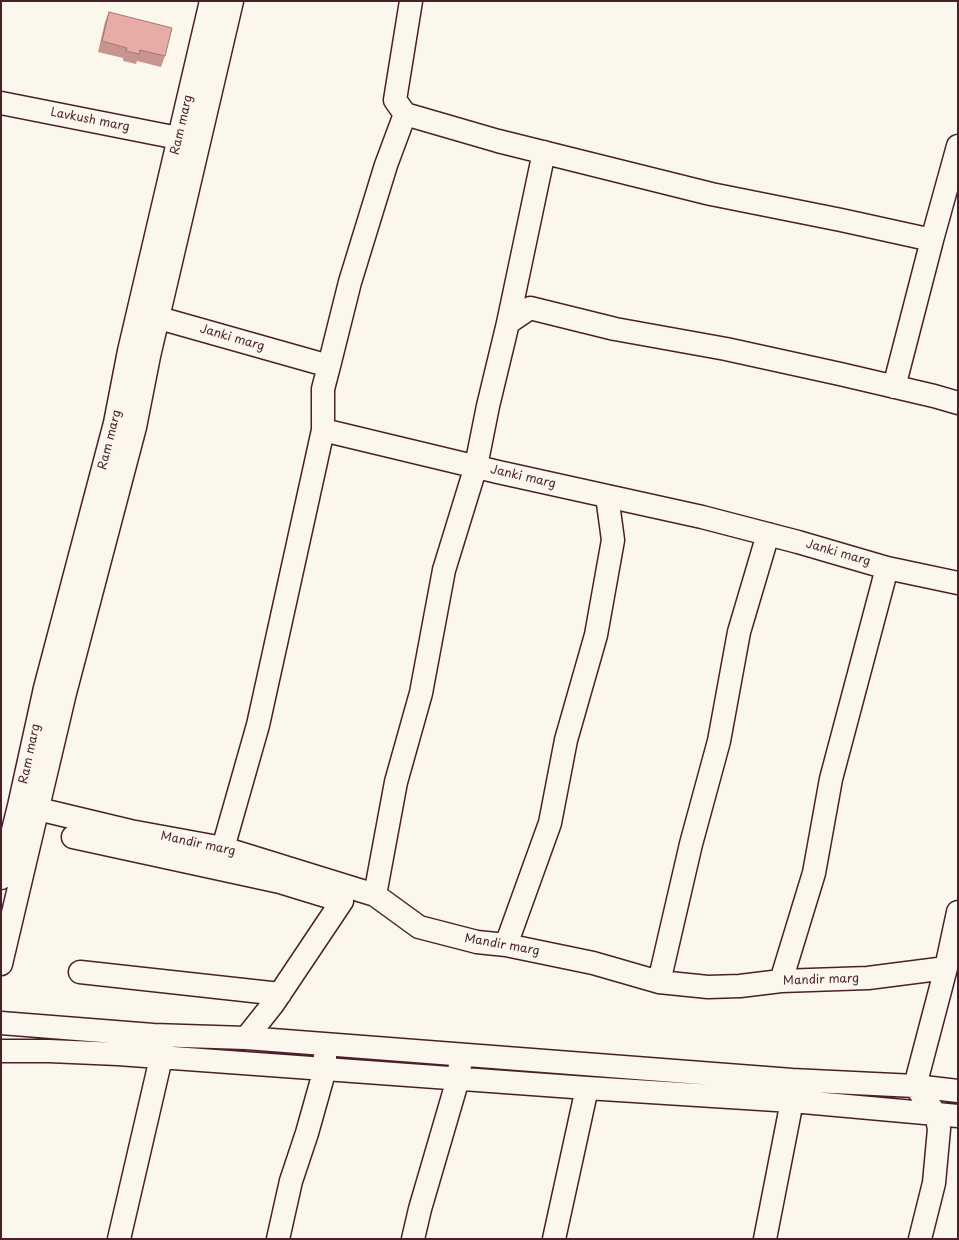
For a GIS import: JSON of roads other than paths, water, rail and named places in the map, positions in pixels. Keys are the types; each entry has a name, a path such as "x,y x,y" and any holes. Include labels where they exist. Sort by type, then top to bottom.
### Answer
{"street":[{"name":"Ram marg","path":"1,878 28,807 45,688 115,423 129,351 210,1"},
{"path":"1,964 28,807 66,692 135,427 232,1"},
{"path":"411,1 395,100 405,114 498,141 711,194 932,240"},
{"name":"Lavkush marg","path":"1,103 178,138"},
{"path":"224,848 258,725 323,430 323,389 353,275 386,165 405,114"},
{"path":"894,387 958,146"},
{"path":"375,895 396,782 421,694 444,570 476,466 488,406 508,324 544,152"},
{"path":"508,324 530,308 615,329 726,349 958,403"},
{"name":"Janki marg","path":"159,318 329,366"},
{"name":"Janki marg","path":"323,430 702,517 887,568 958,583"},
{"path":"506,945 550,824 566,740 596,635 613,540 607,496"},
{"path":"659,982 691,844 719,741 739,632 768,534"},
{"path":"781,981 814,873 831,779 887,568"},
{"name":"Mandir marg","path":"28,807 130,830 224,848 375,895 419,927 477,942 506,945 593,963 659,982 708,987 740,986 781,981 868,978 946,968"},
{"path":"73,837 280,882 342,901 280,994 246,1038"},
{"path":"915,1086 946,968 958,912"},
{"path":"80,972 280,994"},
{"path":"1,1023 154,1035 246,1038 792,1080 915,1086 958,1091"},
{"path":"119,1239 162,1058 154,1035"},
{"path":"278,1239 291,1181 325,1069 325,1044"},
{"path":"1,1051 102,1053 587,1088 792,1101 958,1116"},
{"path":"413,1239 420,1209 458,1079 460,1055"},
{"path":"765,1239 792,1101 792,1080"},
{"path":"915,1086 936,1114 939,1129 934,1183 920,1239"},
{"path":"554,1239 587,1088"}]}
